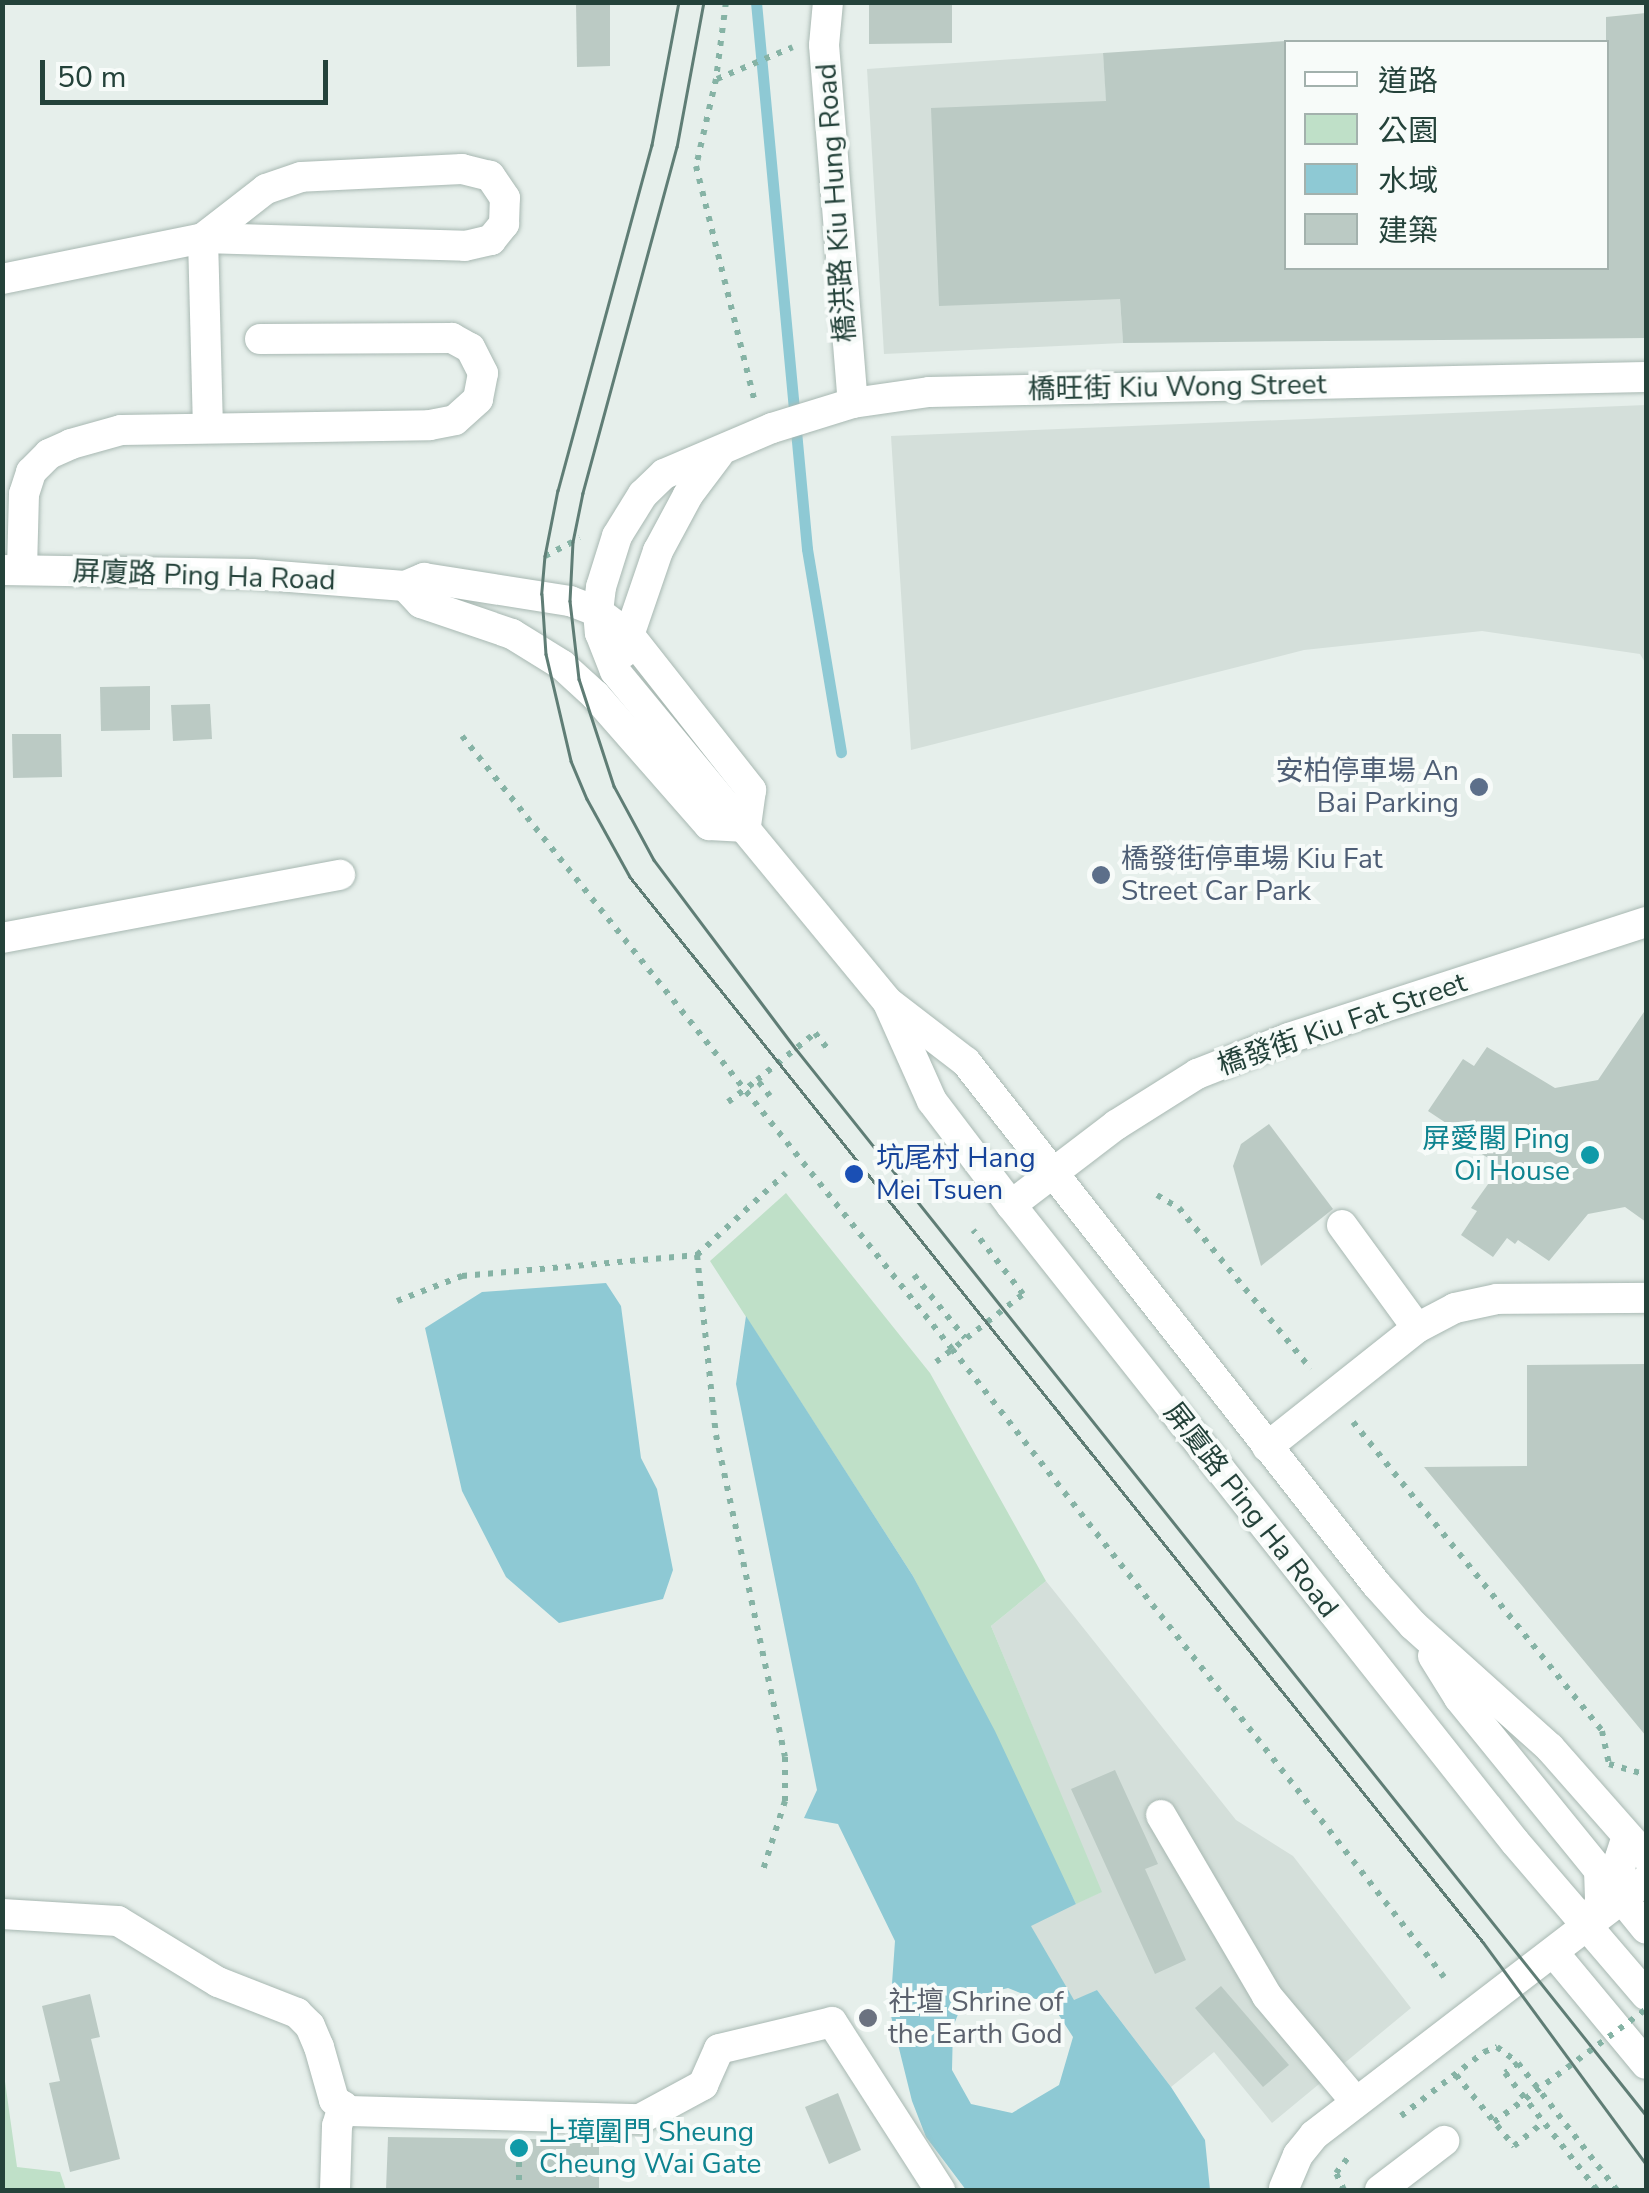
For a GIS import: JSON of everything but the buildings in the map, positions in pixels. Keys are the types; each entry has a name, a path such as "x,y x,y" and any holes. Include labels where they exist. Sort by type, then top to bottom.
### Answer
{"street":[{"name":"橋洪路 Kiu Hung Road","path":"828,2 824,45 843,406"},
{"path":"2,279 204,238 465,246 490,240 504,224 505,198 490,176 462,169 300,177 266,188 204,238"},
{"path":"204,238 208,426"},
{"path":"12,570 24,494 32,472 49,454 94,435 208,426 430,425 455,420 478,399 483,373 470,348 452,338 260,339"},
{"name":"橋旺街 Kiu Wong Street","path":"595,695 615,671 658,551 688,495 718,454 764,416 929,392 1646,377"},
{"name":"橋旺街 Kiu Wong Street","path":"598,612 608,558 643,494 686,462 718,454"},
{"name":"屏廈路 Ping Ha Road","path":"12,570 252,574 405,586 424,578 542,594 598,612 630,636 750,790 746,827 888,1002 966,1062 1267,1446 1413,1625 1550,1748 1640,1837"},
{"name":"屏廈路 Ping Ha Road","path":"405,586 422,603 490,624 532,644 595,695 709,825 746,827"},
{"path":"598,612 600,633 615,671 746,827"},
{"path":"2,938 340,876"},
{"name":"橋發街 Kiu Fat Street","path":"1011,1205 1116,1125 1198,1074 1386,1006 1646,922"},
{"name":"屏廈路 Ping Ha Road","path":"888,1002 932,1101 1011,1205 1582,1922 1646,1996"},
{"path":"1342,1224 1417,1328"},
{"path":"1267,1446 1417,1328 1455,1308 1496,1299 1646,1298"},
{"path":"1413,1625 1459,1698 1598,1870"},
{"path":"1161,1815 1267,1996 1355,2101"},
{"path":"1582,1922 1598,1870 1640,1837"},
{"path":"1640,1837 1620,1858 1622,1899 1646,1929"},
{"path":"1281,2190 1298,2155 1314,2135 1554,1953 1582,1922 1646,1880"},
{"path":"2,1914 118,1920 218,1982 297,2014 310,2026 334,2100 349,2111 640,2119 704,2085 719,2049 832,2022 940,2190"},
{"path":"1554,1953 1646,2064"},
{"path":"336,2190 337,2126 342,2106"},
{"path":"1380,2190 1444,2141"}],"path":[{"path":"726,2 716,79 696,166 764,416"},
{"path":"716,79 796,45"},
{"path":"462,736 952,1349 1444,1976"},
{"path":"728,1102 815,1033 827,1048"},
{"path":"757,1080 770,1096"},
{"path":"397,1301 462,1276 697,1254 786,1173"},
{"path":"1157,1195 1179,1208 1602,1731 1608,1764 1640,1772"},
{"path":"936,1362 1022,1294 973,1230"},
{"path":"697,1254 716,1435 785,1757 785,1801 762,1873"},
{"path":"914,1275 965,1338"},
{"path":"1494,2122 1646,2009"},
{"path":"1518,2063 1616,2190"},
{"path":"1456,2075 1514,2146 1544,2122"},
{"path":"519,2162 519,2190"}],"shaded area":[{"path":"1103,53 1123,343 884,354 867,69"},
{"path":"1646,405 1646,664 1640,654 1482,631 1304,650 911,750 891,436"},
{"path":"1046,1581 1236,1820 1293,1856 1411,2008 1272,2123 1214,2052 1171,2087 1097,1990 1074,2001 1030,1925 1101,1892 991,1626"}],"green space":[{"path":"786,1193 930,1373 1046,1581 991,1626 1102,1892 1076,1904 913,1576 710,1261"},
{"path":"2,2060 17,2167 60,2172 66,2190 3,2190"}],"water":[{"path":"606,1283 621,1306 641,1458 657,1489 673,1570 663,1599 559,1623 506,1577 462,1491 425,1328 482,1292"},
{"path":"746,1316 913,1576 995,1731 1076,1904 1031,1926 1074,2000 1097,1990 1171,2087 1205,2140 1210,2190 966,2190 926,2137 912,2101 890,2012 895,1941 838,1824 804,1818 817,1790 736,1384","holes":["1008,1988 1053,2006 1073,2037 1059,2085 1012,2113 971,2104 952,2070 953,2027 964,1999"]}],"waterway":[{"path":"756,2 807,549 841,752"}],"tram line":[{"path":"679,2 652,145 558,490 545,556 542,594 546,654 571,761 587,799 630,877 1483,1942 1646,2164"},
{"path":"704,2 677,147 573,542 570,601 579,679 614,786 654,860 796,1049 1646,2115"}],"place":[{"name":"安柏停車場 An Bai Parking","path":"1479,787"},
{"name":"橋發街停車場 Kiu Fat Street Car Park","path":"1101,875"},
{"name":"屏愛閣 Ping Oi House","path":"1590,1155"},
{"name":"坑尾村 Hang Mei Tsuen","path":"854,1174"},
{"name":"社壇 Shrine of the Earth God","path":"868,2018"},
{"name":"上璋圍門 Sheung Cheung Wai Gate","path":"519,2148"}]}
